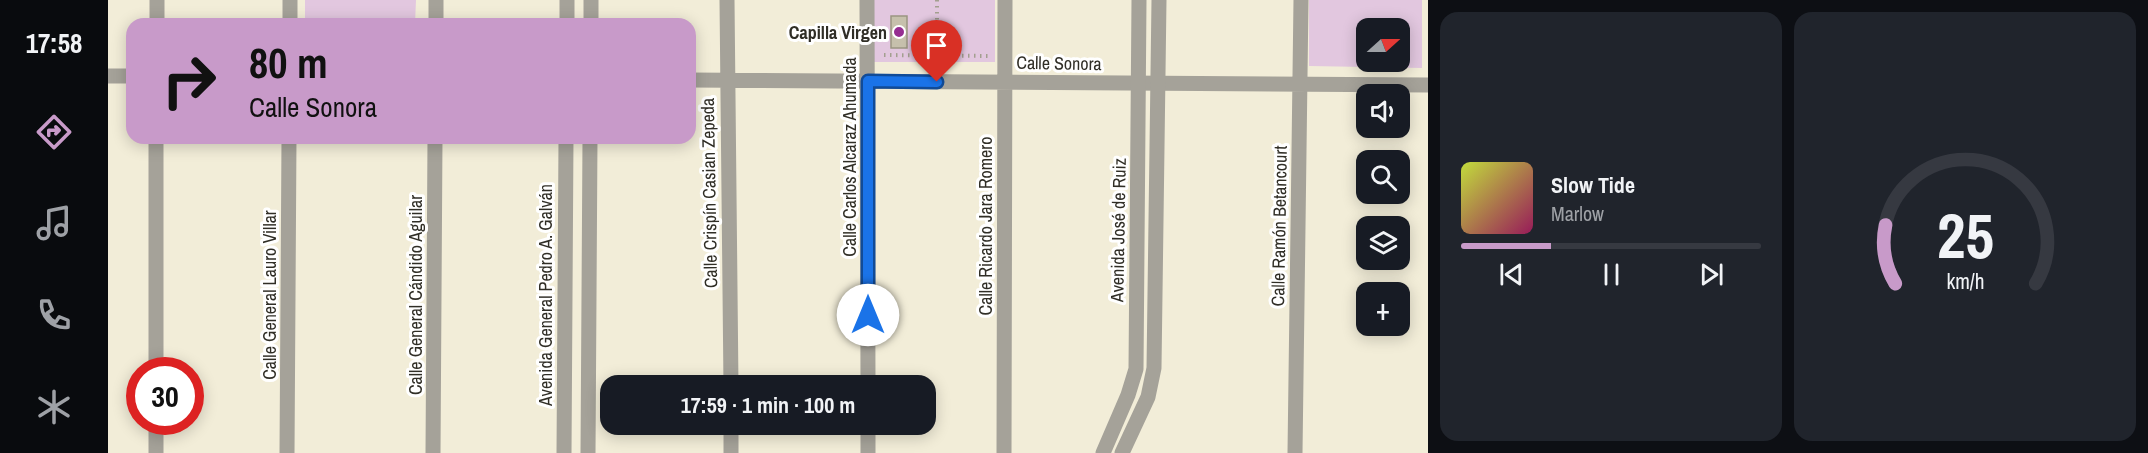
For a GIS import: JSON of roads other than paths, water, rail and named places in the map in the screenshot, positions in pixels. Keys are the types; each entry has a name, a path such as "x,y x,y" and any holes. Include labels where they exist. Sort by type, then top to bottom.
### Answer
{"street":[{"path":"157,0 157,18"},
{"path":"290,0 290,18"},
{"path":"436,0 436,18"},
{"path":"567,0 567,18"},
{"path":"591,0 591,18"},
{"name":"Calle Crispín Casian Zepeda","path":"727,0 730,375"},
{"name":"Calle Carlos Alcaraz Ahumada","path":"867,0 868,375"},
{"name":"Calle Ricardo Jara Romero","path":"1004,453 1005,0"},
{"name":"Avenida José de Ruiz","path":"1102,453 1128,395 1136,369 1139,0"},
{"name":"Avenida José de Ruiz","path":"1122,453 1148,397 1154,368 1158,0"},
{"name":"Calle Ramón Betancourt","path":"1295,453 1301,0"},
{"path":"108,76 126,76"},
{"name":"Calle Sonora","path":"696,80 1428,85"},
{"path":"156,144 156,357"},
{"name":"Calle General Lauro Villar","path":"287,453 289,144"},
{"name":"Calle General Cándido Aguilar","path":"433,453 435,144"},
{"name":"Avenida General Pedro A. Galván","path":"564,453 566,144"},
{"path":"588,453 590,144"},
{"path":"156,435 156,453"},
{"path":"731,435 731,453"},
{"path":"868,435 868,453"}],"place":[{"name":"Capilla Virgen","path":"899,32"}]}
